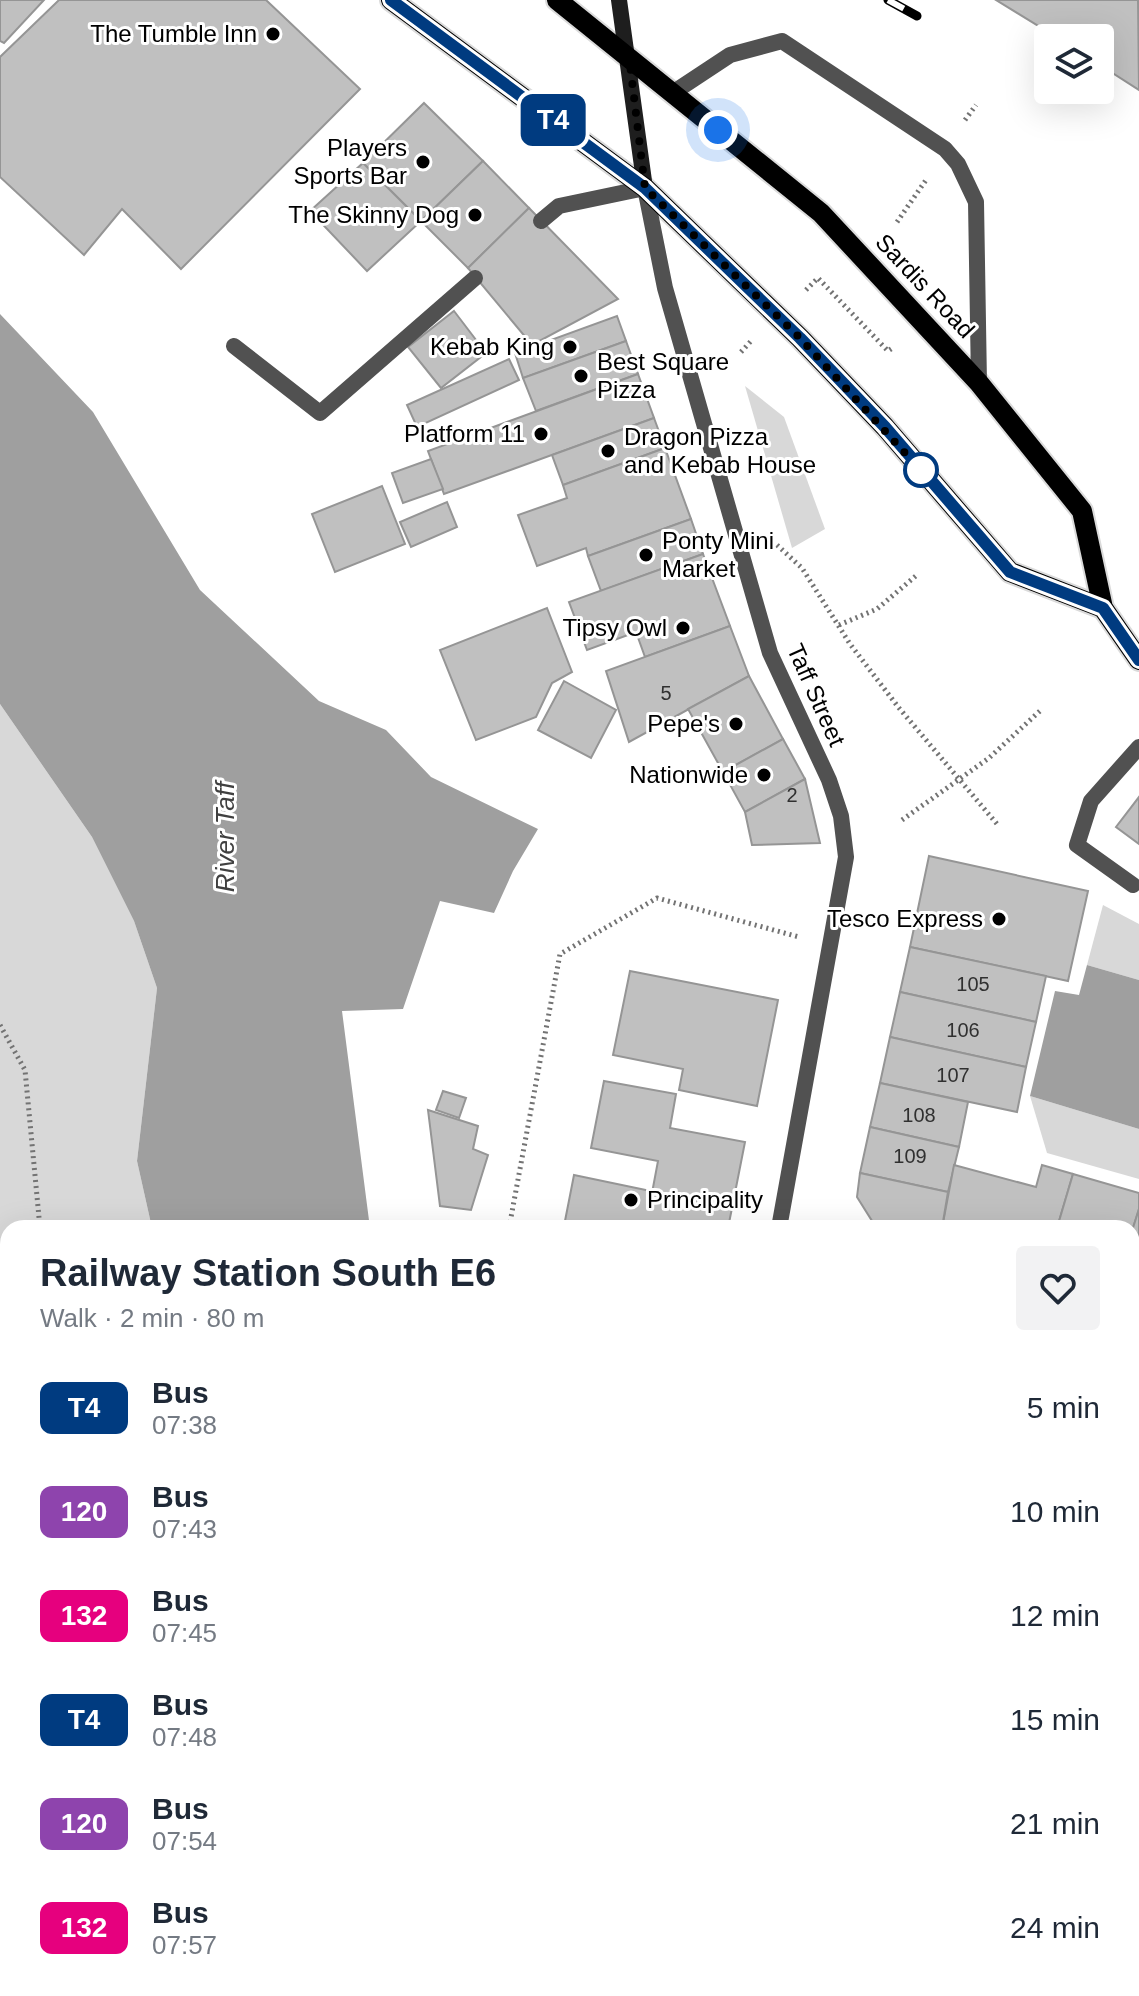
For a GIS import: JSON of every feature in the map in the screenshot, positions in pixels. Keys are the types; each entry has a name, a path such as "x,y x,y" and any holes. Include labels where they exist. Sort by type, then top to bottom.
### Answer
{"main road":[{"path":"391,0 645,188 800,338 885,427 1010,572 1103,608"},
{"name":"Sardis Road","path":"557,0 821,213 979,383 1082,511 1103,608 1139,660"}],"street":[{"path":"541,221 559,206 645,188 619,0"},
{"path":"674,92 730,55 782,41 945,149 958,164 976,202 979,383"},
{"name":"Taff Street","path":"645,188 665,288 770,653 829,780 841,816 846,857 780,1220"},
{"path":"234,346 320,413 475,278"},
{"path":"1133,885 1077,845 1091,801 1139,747"}],"path":[{"path":"963,124 976,105"},
{"path":"897,222 933,169"},
{"path":"805,291 818,278 888,351 903,339"},
{"path":"741,352 754,339"},
{"path":"768,536 802,568 899,708 997,824"},
{"path":"839,625 877,609 918,574"},
{"path":"902,820 989,758 1042,709"},
{"path":"510,1220 560,954 657,898 830,947"},
{"path":"0,1025 25,1070 39,1220"}],"shaded area":[{"path":"745,386 784,417 825,529 792,548"},
{"path":"0,704 92,837 134,921 157,988 137,1161 150,1220 0,1220"},
{"path":"1103,905 1139,924 1139,980 1087,965"},
{"path":"1030,1096 1139,1129 1139,1179 1047,1153"}],"water":[{"name":"River Taff","path":"0,314 93,412 200,590 319,701 386,730 431,777 538,829 513,871 494,913 440,901 403,1009 342,1011 369,1220 150,1220 137,1161 157,988 134,921 92,837 0,704"},
{"path":"1087,965 1139,980 1139,1129 1030,1096 1055,991 1079,995"}],"building":[{"path":"0,0 44,0 4,43 0,41"},
{"path":"59,0 266,0 360,89 181,269 122,209 84,255 0,177 0,57"},
{"path":"996,0 1138,0 1139,90 1114,74 1114,24 1035,24"},
{"name":"Players Sports Bar","path":"424,103 483,161 421,221 363,163"},
{"name":"The Skinny Dog","path":"483,161 529,208 468,268 421,221"},
{"path":"363,163 421,221 367,271 310,211"},
{"path":"529,208 618,299 532,345 468,268"},
{"path":"454,311 486,353 441,388 408,347"},
{"name":"Kebab King","path":"617,316 626,341 523,378 515,353"},
{"name":"Best Square Pizza","path":"626,341 638,374 536,411 523,378"},
{"path":"509,359 519,380 417,427 407,405"},
{"name":"Platform 11","path":"638,374 654,418 444,494 428,451"},
{"name":"Dragon Pizza and Kebab House","path":"654,418 665,448 563,485 552,455"},
{"path":"665,448 691,519 588,556 586,548 537,566 518,515 567,498 563,485"},
{"path":"431,459 443,489 403,503 392,473"},
{"path":"382,486 405,544 335,572 312,514"},
{"path":"447,502 457,527 411,547 400,522"},
{"name":"Ponty Mini Market","path":"691,519 703,554 601,591 588,556"},
{"path":"703,554 730,626 645,657 636,632 587,650 569,602"},
{"path":"547,608 572,672 552,683 536,717 476,740 440,650"},
{"path":"730,626 749,676 629,742 606,671"},
{"name":"Pepe's","path":"749,676 783,739 723,772 688,709"},
{"path":"564,681 616,710 591,758 538,730"},
{"name":"Nationwide","path":"783,739 805,779 745,812 723,772"},
{"path":"805,779 820,843 752,845 745,812"},
{"path":"1139,797 1139,844 1116,827"},
{"name":"Tesco Express","path":"929,856 1088,891 1068,981 910,947"},
{"path":"910,947 1046,976 1036,1022 900,992"},
{"path":"630,971 778,1000 757,1106 679,1090 683,1069 613,1055"},
{"path":"900,992 1036,1022 1026,1067 890,1037"},
{"path":"890,1037 1026,1067 1017,1112 880,1083"},
{"path":"604,1081 676,1094 670,1128 745,1142 732,1208 652,1193 658,1161 591,1148"},
{"path":"880,1083 968,1102 959,1147 870,1127"},
{"path":"443,1091 466,1098 459,1118 436,1110"},
{"path":"428,1110 478,1126 473,1149 488,1155 471,1210 440,1206"},
{"path":"870,1127 959,1147 948,1192 860,1173"},
{"path":"954,1165 1036,1187 1042,1165 1073,1174 1059,1220 944,1220"},
{"path":"860,1173 948,1192 943,1220 871,1220 857,1197"},
{"path":"1073,1174 1139,1193 1136,1220 1059,1220"},
{"name":"Principality","path":"574,1175 732,1208 730,1220 565,1220"}],"railway":[{"path":"888,0 917,16"}],"bus line":[{"name":"T4","path":"391,0 645,188 800,338 885,427 1010,572 1103,608 1139,660"}],"place":[{"name":"The Tumble Inn","path":"273,34"},
{"name":"Players Sports Bar","path":"423,162"},
{"name":"The Skinny Dog","path":"475,215"},
{"name":"Kebab King","path":"570,347"},
{"name":"Best Square Pizza","path":"581,376"},
{"name":"Platform 11","path":"541,434"},
{"name":"Dragon Pizza and Kebab House","path":"608,451"},
{"name":"Ponty Mini Market","path":"646,555"},
{"name":"Tipsy Owl","path":"683,628"},
{"name":"Pepe's","path":"736,724"},
{"name":"Nationwide","path":"764,775"},
{"name":"Tesco Express","path":"999,919"},
{"name":"Principality","path":"631,1200"}],"route":[{"path":"718,130 629,56 645,188 800,338 885,427 926,476 921,470"}]}
